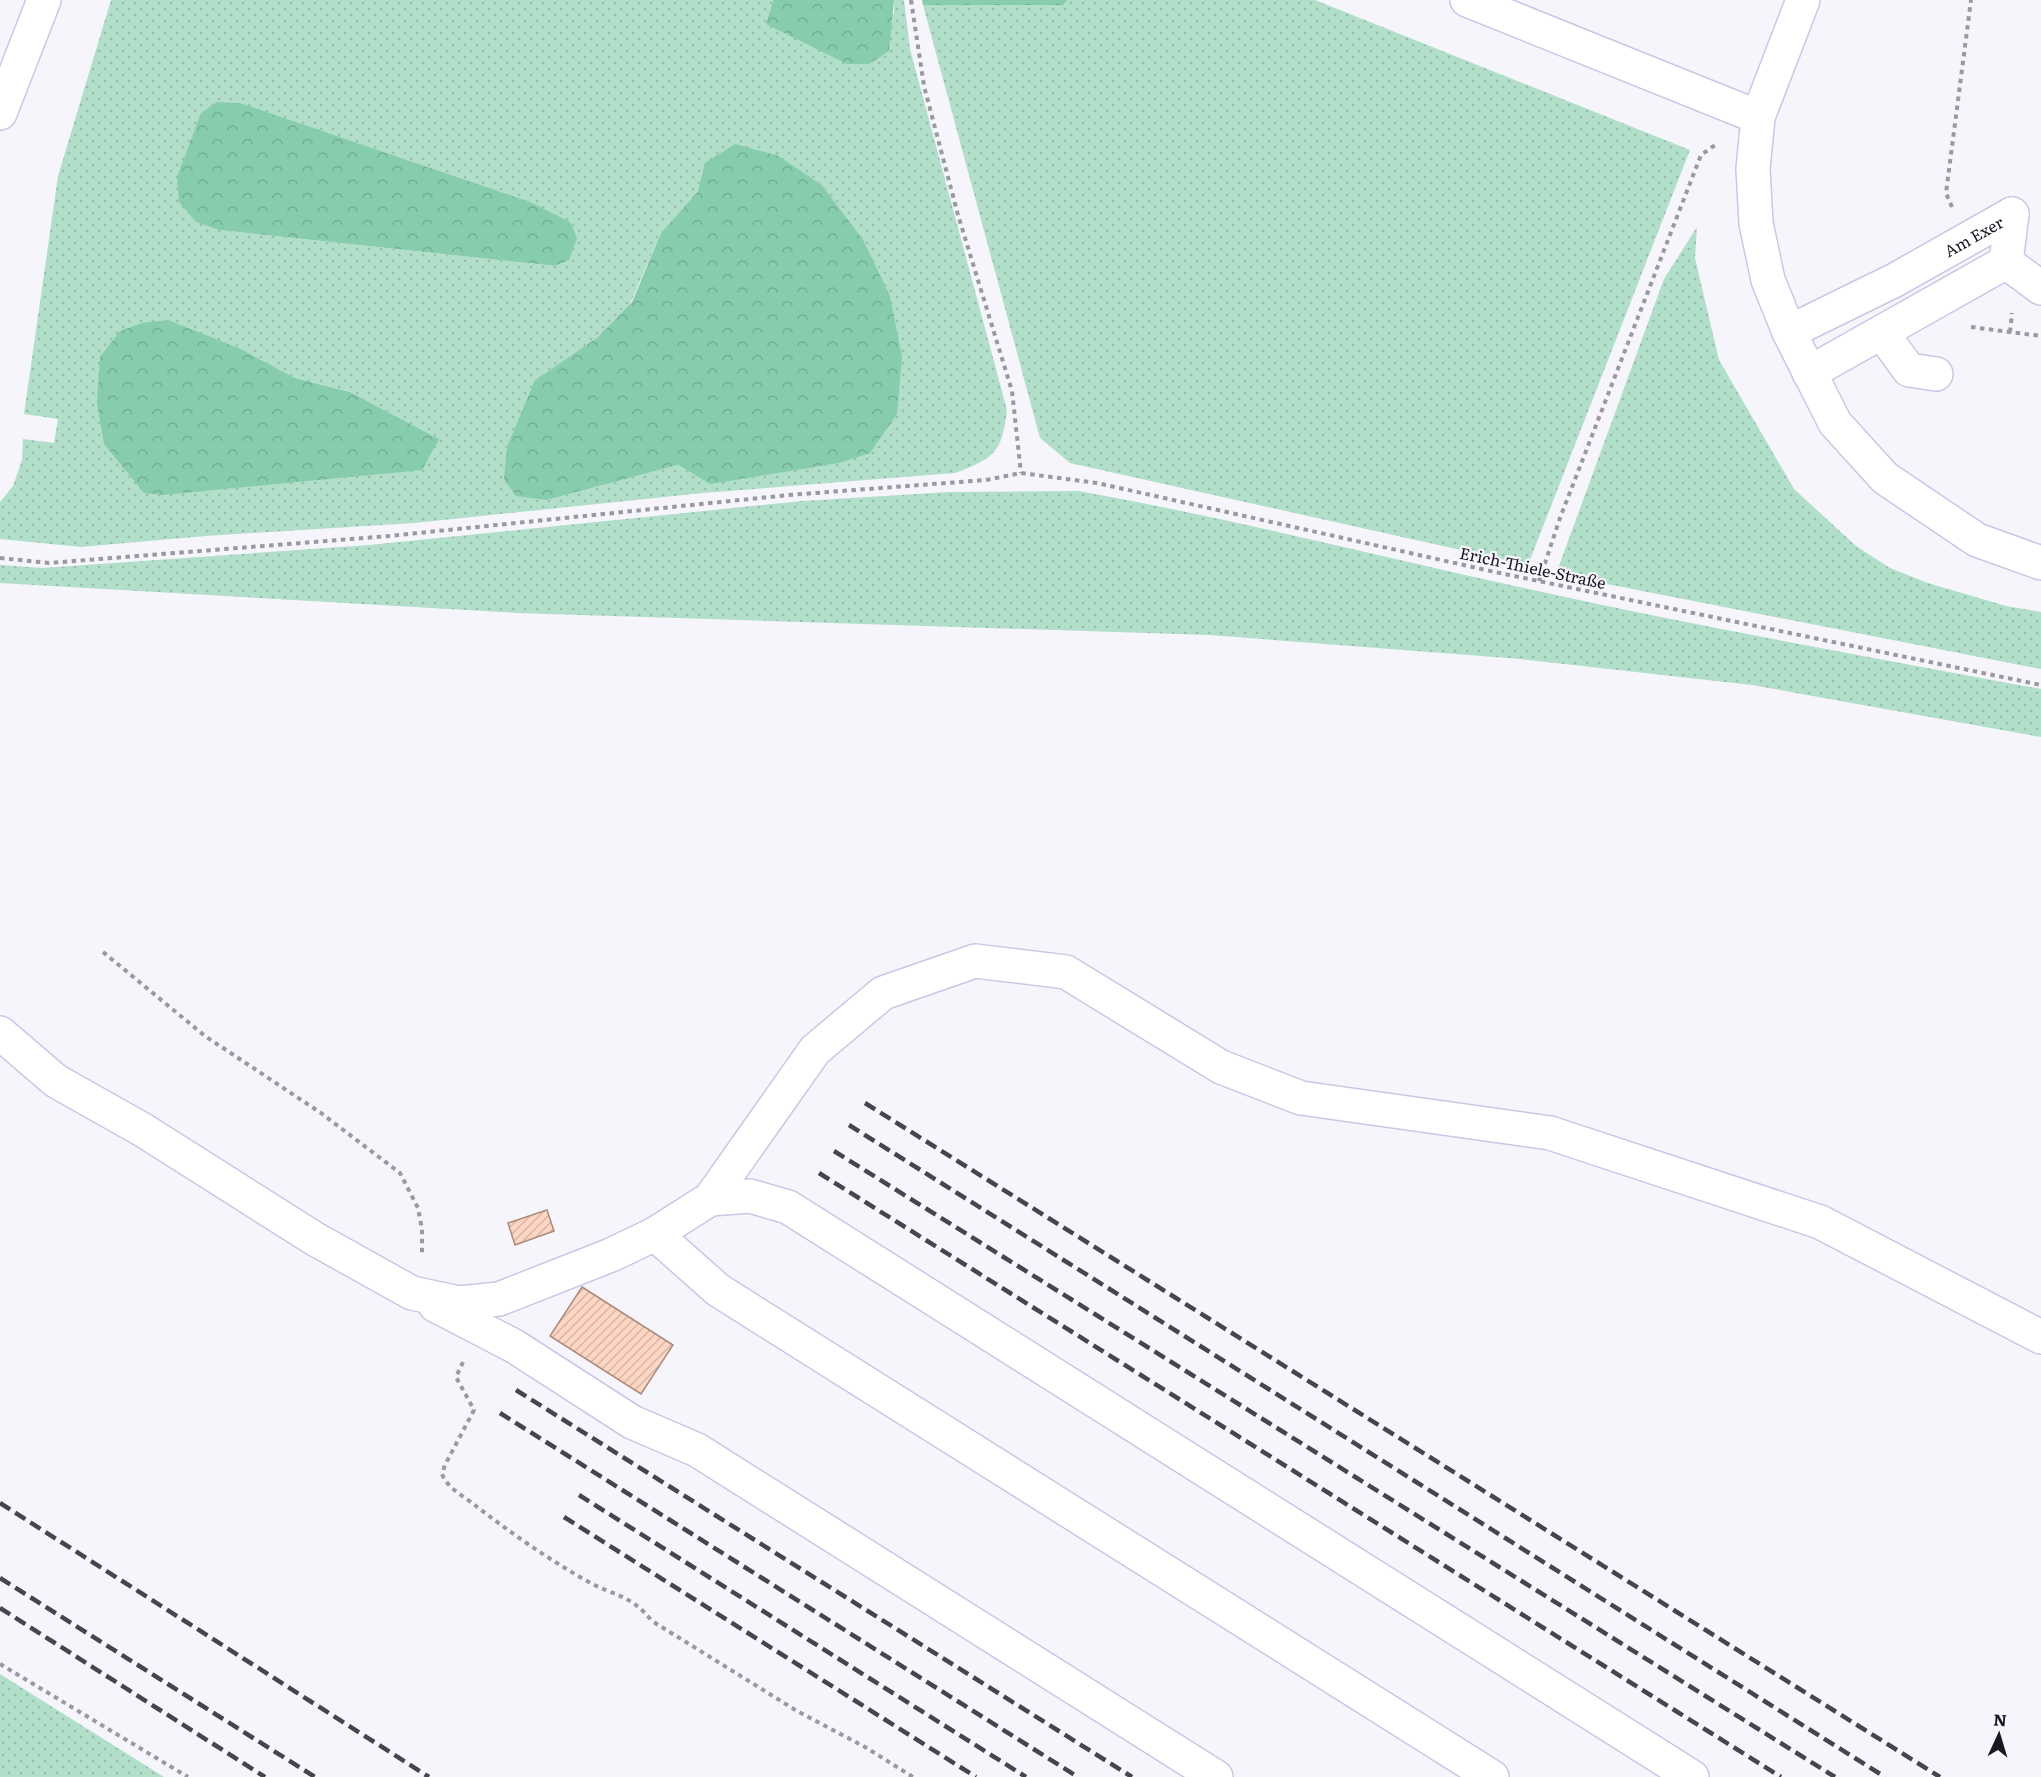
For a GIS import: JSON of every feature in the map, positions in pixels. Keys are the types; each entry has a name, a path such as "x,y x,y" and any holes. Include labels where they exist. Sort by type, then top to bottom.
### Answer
{"street":[{"path":"0,113 44,0"},
{"path":"1467,0 1758,117"},
{"path":"1803,0 1758,117 1753,169 1756,223 1768,280 1789,332 1835,423 1885,478 1977,540 2041,564"},
{"name":"Am Exer","path":"1789,332 1895,280 2012,214 2006,262"},
{"path":"1809,373 2006,262 2041,288"},
{"path":"1882,333 1909,370 1936,374"},
{"path":"412,1293 459,1303 499,1299 611,1255 655,1234 710,1199 815,1050 883,993 975,961 1066,972 1221,1067 1300,1098 1550,1133 1820,1222 2041,1336"},
{"path":"0,1033 56,1081 143,1130 315,1239 513,1346 632,1422 697,1450 1216,1777"},
{"path":"710,1199 750,1196 788,1207 1692,1777"},
{"path":"655,1234 718,1290 1492,1777"}],"path":[{"path":"911,0 924,86 958,215 1012,392 1021,473"},
{"path":"1953,210 1946,193 1971,0"},
{"path":"1539,581 1564,507 1701,155 1758,117"},
{"path":"2010,332 2013,306"},
{"path":"1966,326 2041,336"},
{"name":"Erich-Thiele-Straße","path":"0,558 49,563 389,536 789,495 986,480 1021,473 1097,483 1539,581 2041,685"},
{"path":"104,952 205,1036 321,1113 400,1173 418,1208 422,1229 422,1259 412,1293"},
{"path":"482,1329 456,1377 474,1410 442,1474 452,1487 514,1535 589,1582 623,1595 639,1606 652,1621 797,1711 866,1747 913,1777"},
{"path":"0,1664 188,1777"}],"green space":[{"path":"111,0 773,0 766,24 894,14 894,0 904,0 910,49 1007,410 1005,424 999,444 988,458 955,473 703,493 414,523 205,536 81,547 0,539 0,502 13,486 22,460 23,439 54,443 58,419 24,414 58,176","holes":["218,102 240,103 569,260 555,266 219,230 197,222 201,113","779,156 822,185 862,238 710,484 678,465 547,500 535,380 598,337 630,304 661,233 698,191","142,323 241,349 295,378 350,392 439,439"]},
{"path":"773,0 894,0 889,51 869,64 847,64 766,24"},
{"path":"922,0 1068,0 1063,5 923,5"},
{"path":"1068,0 1315,0 1690,150 1528,565 1070,463 1040,438 923,5 1063,5"},
{"path":"217,102 240,103 530,202 570,222 577,238 569,260 555,266 219,230 196,222 179,202 177,177 201,113"},
{"path":"735,144 779,156 822,185 862,238 890,296 902,357 897,414 870,453 839,463 710,484 678,465 547,500 516,496 504,479 507,447 535,380 598,337 632,302 661,233 698,191 705,163"},
{"path":"1697,227 1695,258 1719,360 1794,489 1856,546 1890,568 1928,583 2006,606 2041,612 2041,669 1556,574 1664,279"},
{"path":"168,320 241,349 295,378 350,392 439,439 422,470 162,495 144,493 104,444 97,403 100,357 120,331 142,323"},
{"path":"1079,491 1253,526 1604,605 2041,689 2041,737 1752,685 1520,659 1209,635 517,613 0,583 0,565 43,568 369,545 802,501 950,492"},
{"path":"0,1674 164,1777 0,1777"}],"building":[{"path":"547,1210 554,1231 515,1245 508,1223"},
{"path":"582,1287 673,1345 641,1394 550,1336"}],"railway":[{"path":"865,1103 1940,1777"},
{"path":"849,1125 1885,1777"},
{"path":"834,1151 1835,1777"},
{"path":"819,1173 1781,1777"},
{"path":"516,1390 1132,1777"},
{"path":"500,1413 1078,1777"},
{"path":"579,1495 1026,1777"},
{"path":"0,1503 429,1777"},
{"path":"564,1517 976,1777"},
{"path":"0,1578 315,1777"},
{"path":"0,1608 265,1777"}]}
